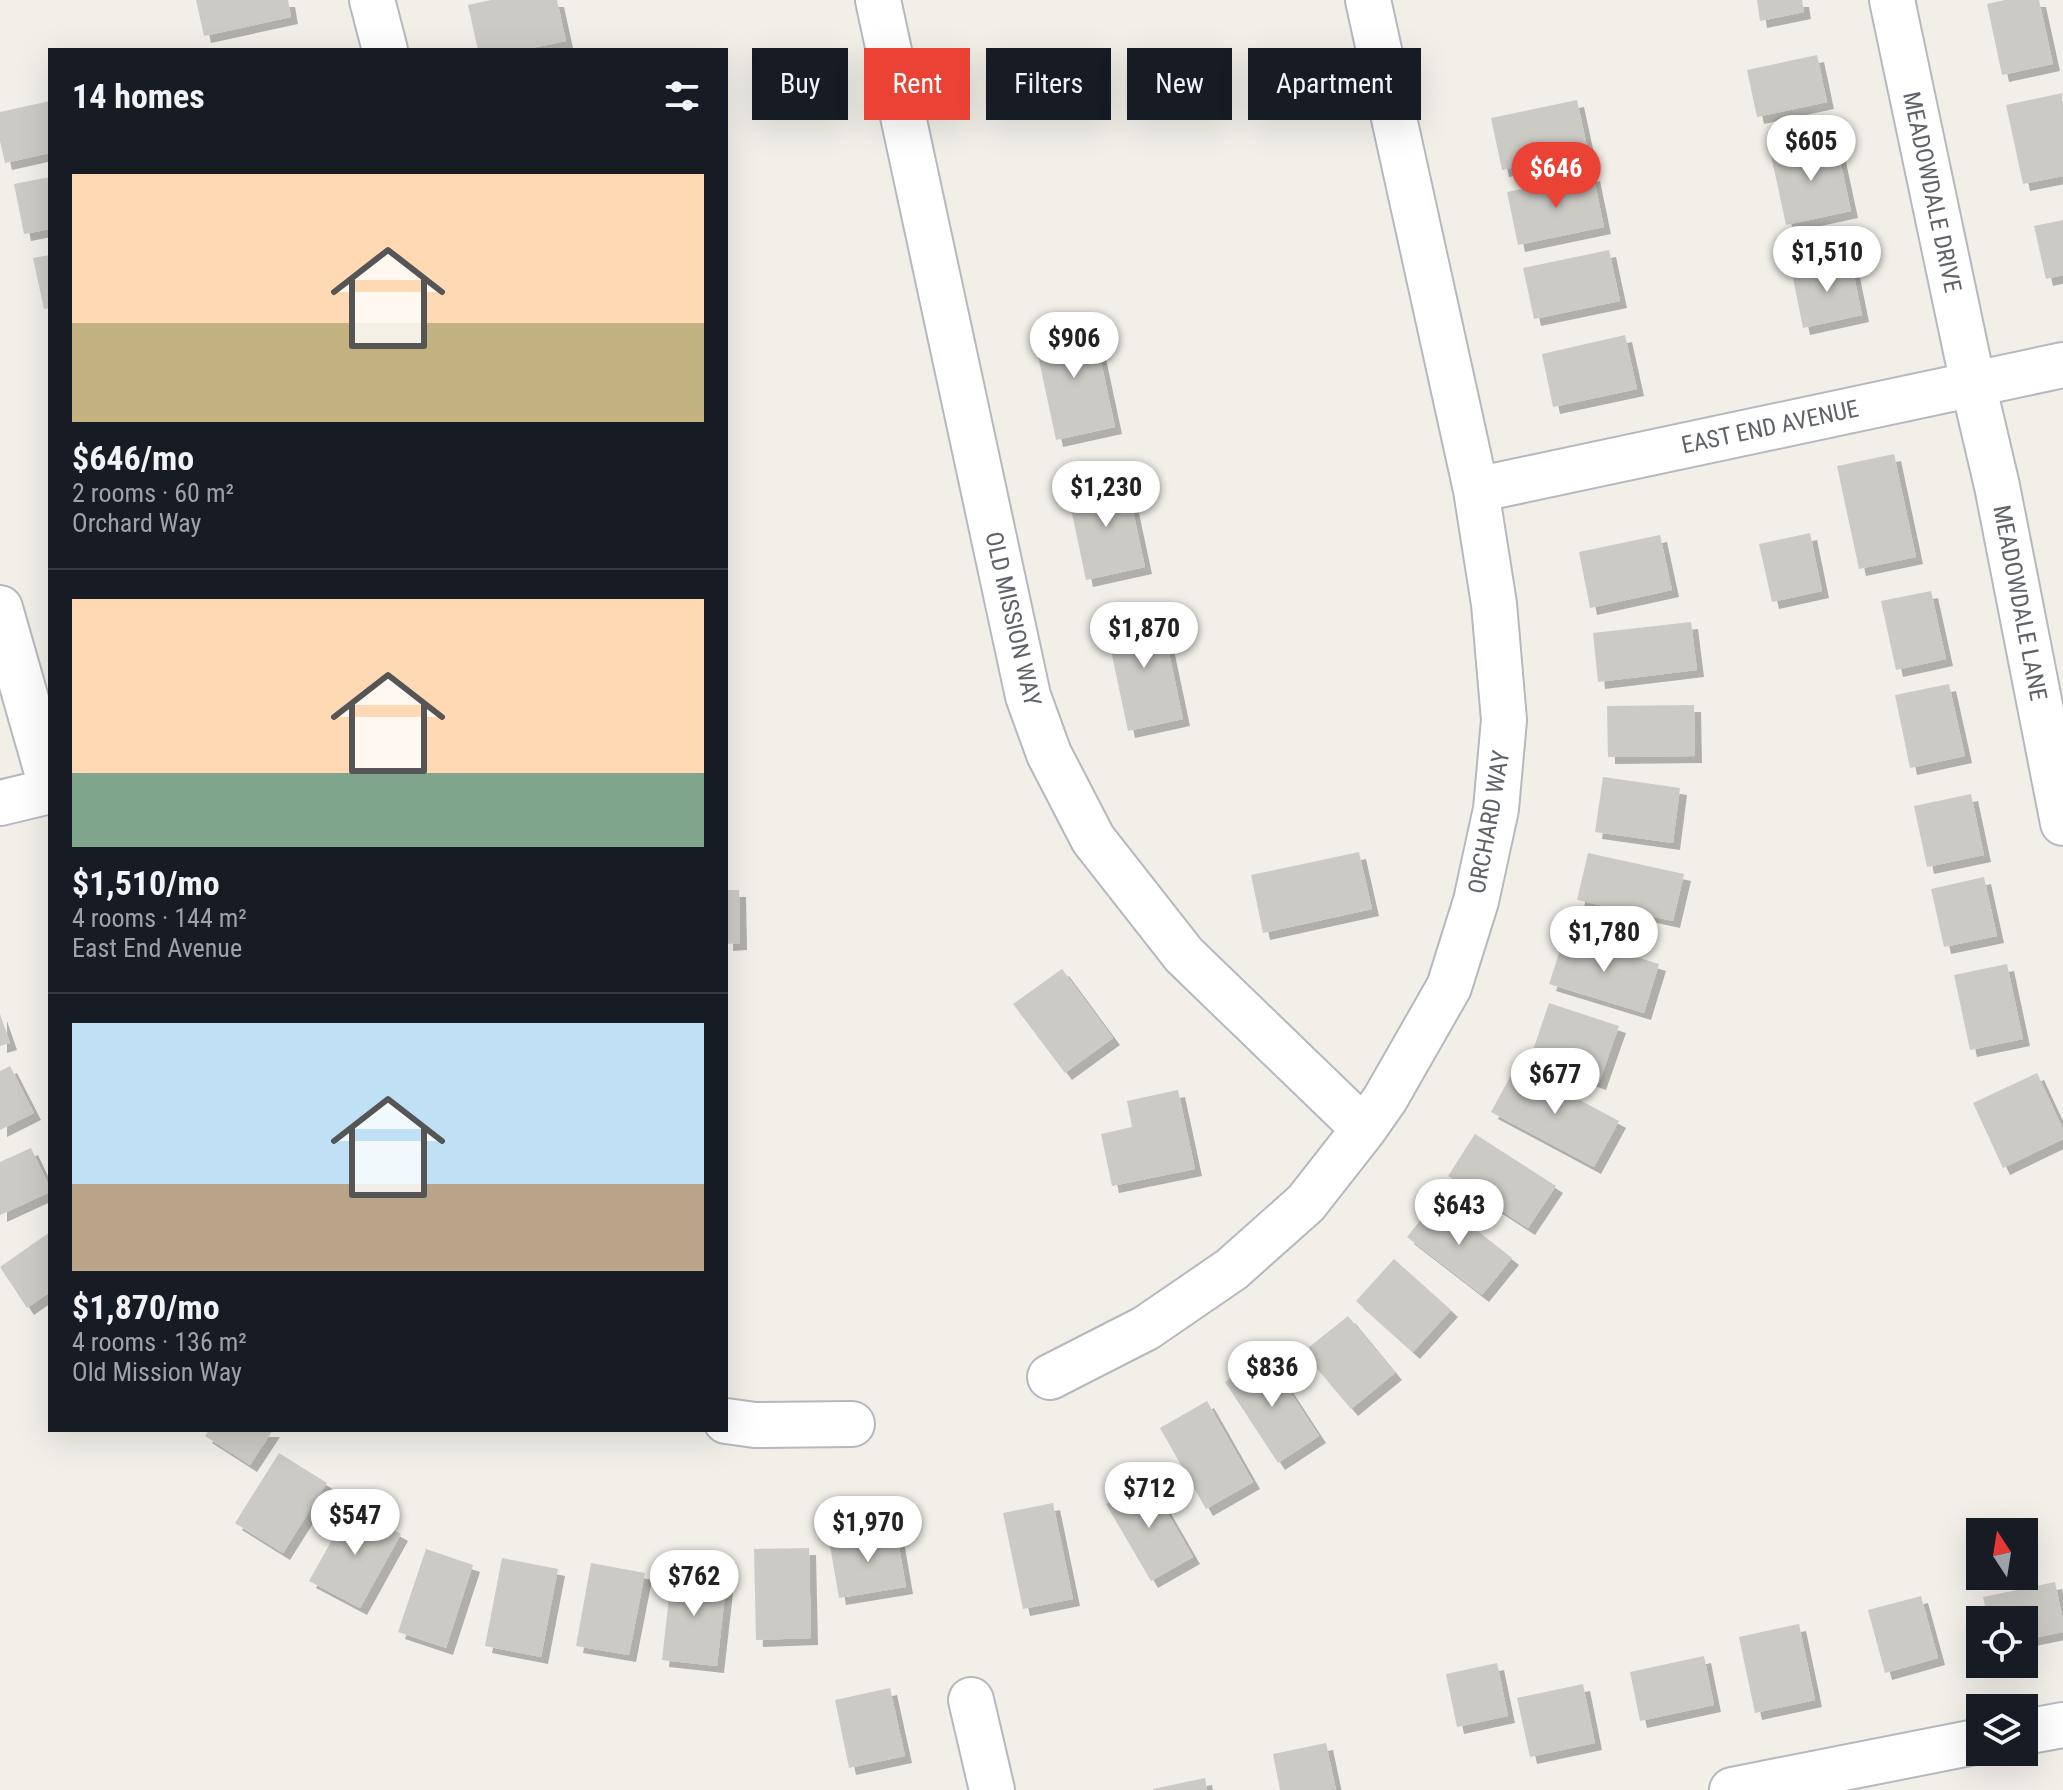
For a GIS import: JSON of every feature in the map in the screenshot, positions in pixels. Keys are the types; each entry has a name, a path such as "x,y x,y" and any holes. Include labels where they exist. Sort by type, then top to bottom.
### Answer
{"street":[{"path":"372,0 384,48"},
{"name":"OLD MISSION WAY","path":"878,0 1028,696 1049,754 1093,839 1184,955 1364,1129"},
{"name":"ORCHARD WAY","path":"1050,1377 1146,1328 1232,1269 1306,1203 1385,1099 1449,987 1476,901 1496,809 1504,720 1494,604 1476,490 1368,0"},
{"name":"MEADOWDALE DRIVE","path":"1892,0 1973,384"},
{"name":"EAST END AVENUE","path":"1476,490 2063,365"},
{"name":"MEADOWDALE LANE","path":"1973,384 1997,486 2063,823"},
{"path":"0,608 48,776"},
{"path":"0,803 48,791"},
{"path":"728,1421 755,1425 852,1424"},
{"path":"971,1700 992,1790"},
{"path":"2038,1729 2063,1725"},
{"path":"1732,1790 1966,1744"}],"building":[{"path":"196,0 288,0 291,17 204,36"},
{"path":"491,0 557,0 566,41 532,48 478,48 468,5"},
{"path":"1757,0 1802,0 1804,12 1760,21"},
{"path":"2005,0 2039,0 2053,64 2002,75 1987,4"},
{"path":"1817,55 1827,102 1757,117 1747,70"},
{"path":"2062,93 2063,176 2023,184 2006,105"},
{"path":"1577,100 1588,151 1502,170 1491,118"},
{"path":"48,101 48,153 5,163 0,141 0,112"},
{"path":"1836,141 1851,211 1786,225 1771,155"},
{"path":"1593,174 1604,227 1518,245 1507,192"},
{"path":"48,177 48,229 24,234 14,184"},
{"path":"2063,220 2063,275 2046,279 2034,226"},
{"path":"1609,250 1620,301 1534,319 1523,268"},
{"path":"48,255 48,308 44,309 33,258"},
{"path":"1851,261 1862,315 1803,328 1792,273"},
{"path":"1092,319 1115,427 1056,440 1033,332"},
{"path":"1625,335 1637,389 1553,407 1542,354"},
{"path":"1894,454 1916,557 1859,569 1837,466"},
{"path":"1126,478 1145,567 1086,580 1067,490"},
{"path":"1810,533 1822,591 1772,602 1759,544"},
{"path":"1660,535 1672,590 1590,608 1579,552"},
{"path":"1931,591 1946,659 1896,670 1881,601"},
{"path":"1160,610 1183,719 1128,731 1105,622"},
{"path":"1691,622 1697,670 1598,682 1593,633"},
{"path":"1949,684 1965,756 1910,768 1895,695"},
{"path":"1694,705 1695,756 1608,757 1607,706"},
{"path":"1603,777 1680,788 1673,843 1595,832"},
{"path":"1971,794 1984,855 1927,867 1914,806"},
{"path":"1359,852 1372,909 1263,933 1251,875"},
{"path":"1588,853 1684,874 1673,921 1577,900"},
{"path":"1984,877 1997,936 1944,947 1931,889"},
{"path":"728,890 739,890 740,943 728,944"},
{"path":"1565,935 1659,964 1644,1013 1549,984"},
{"path":"2007,964 2023,1039 1970,1050 1954,975"},
{"path":"1062,969 1113,1038 1065,1073 1013,1004"},
{"path":"1549,1003 1619,1026 1599,1083 1530,1059"},
{"path":"0,1014 10,1043 0,1046"},
{"path":"10,1066 34,1113 0,1130 0,1071"},
{"path":"1516,1066 1619,1121 1594,1167 1491,1112"},
{"path":"2037,1073 2063,1129 2063,1139 2003,1168 1973,1103"},
{"path":"1178,1090 1195,1169 1112,1186 1101,1134 1132,1127 1127,1101"},
{"path":"1475,1134 1556,1186 1528,1228 1448,1176"},
{"path":"31,1148 48,1184 48,1193 0,1215 0,1162"},
{"path":"1437,1199 1512,1258 1482,1295 1407,1237"},
{"path":"48,1233 48,1293 27,1308 0,1267"},
{"path":"1394,1259 1451,1310 1413,1352 1356,1301"},
{"path":"1348,1316 1395,1373 1351,1409 1303,1352"},
{"path":"1266,1355 1319,1436 1278,1463 1225,1382"},
{"path":"1207,1401 1253,1482 1206,1509 1160,1428"},
{"path":"208,1432 272,1432 250,1465 205,1436"},
{"path":"279,1453 327,1483 283,1553 235,1523"},
{"path":"1148,1479 1193,1557 1151,1581 1106,1504"},
{"path":"1053,1503 1073,1599 1023,1609 1003,1513"},
{"path":"351,1506 401,1534 360,1608 309,1581"},
{"path":"896,1529 906,1587 839,1598 829,1540"},
{"path":"809,1548 811,1638 756,1640 754,1549"},
{"path":"426,1549 473,1565 446,1648 398,1632"},
{"path":"502,1558 558,1569 541,1657 485,1646"},
{"path":"591,1563 645,1573 629,1655 576,1646"},
{"path":"672,1571 727,1577 717,1666 662,1660"},
{"path":"2055,1582 2063,1632 2038,1637 2038,1606 1985,1606 1983,1597 2017,1590 2038,1590 2038,1586"},
{"path":"1921,1596 1938,1658 1885,1673 1868,1610"},
{"path":"1799,1624 1815,1700 1755,1713 1739,1637"},
{"path":"1704,1656 1714,1705 1640,1721 1630,1672"},
{"path":"1497,1663 1508,1716 1457,1727 1446,1674"},
{"path":"1583,1684 1595,1743 1530,1757 1517,1698"},
{"path":"890,1688 905,1756 849,1768 835,1700"},
{"path":"1326,1743 1336,1790 1280,1790 1273,1754"},
{"path":"1205,1778 1207,1790 1153,1790 1153,1789"}]}
